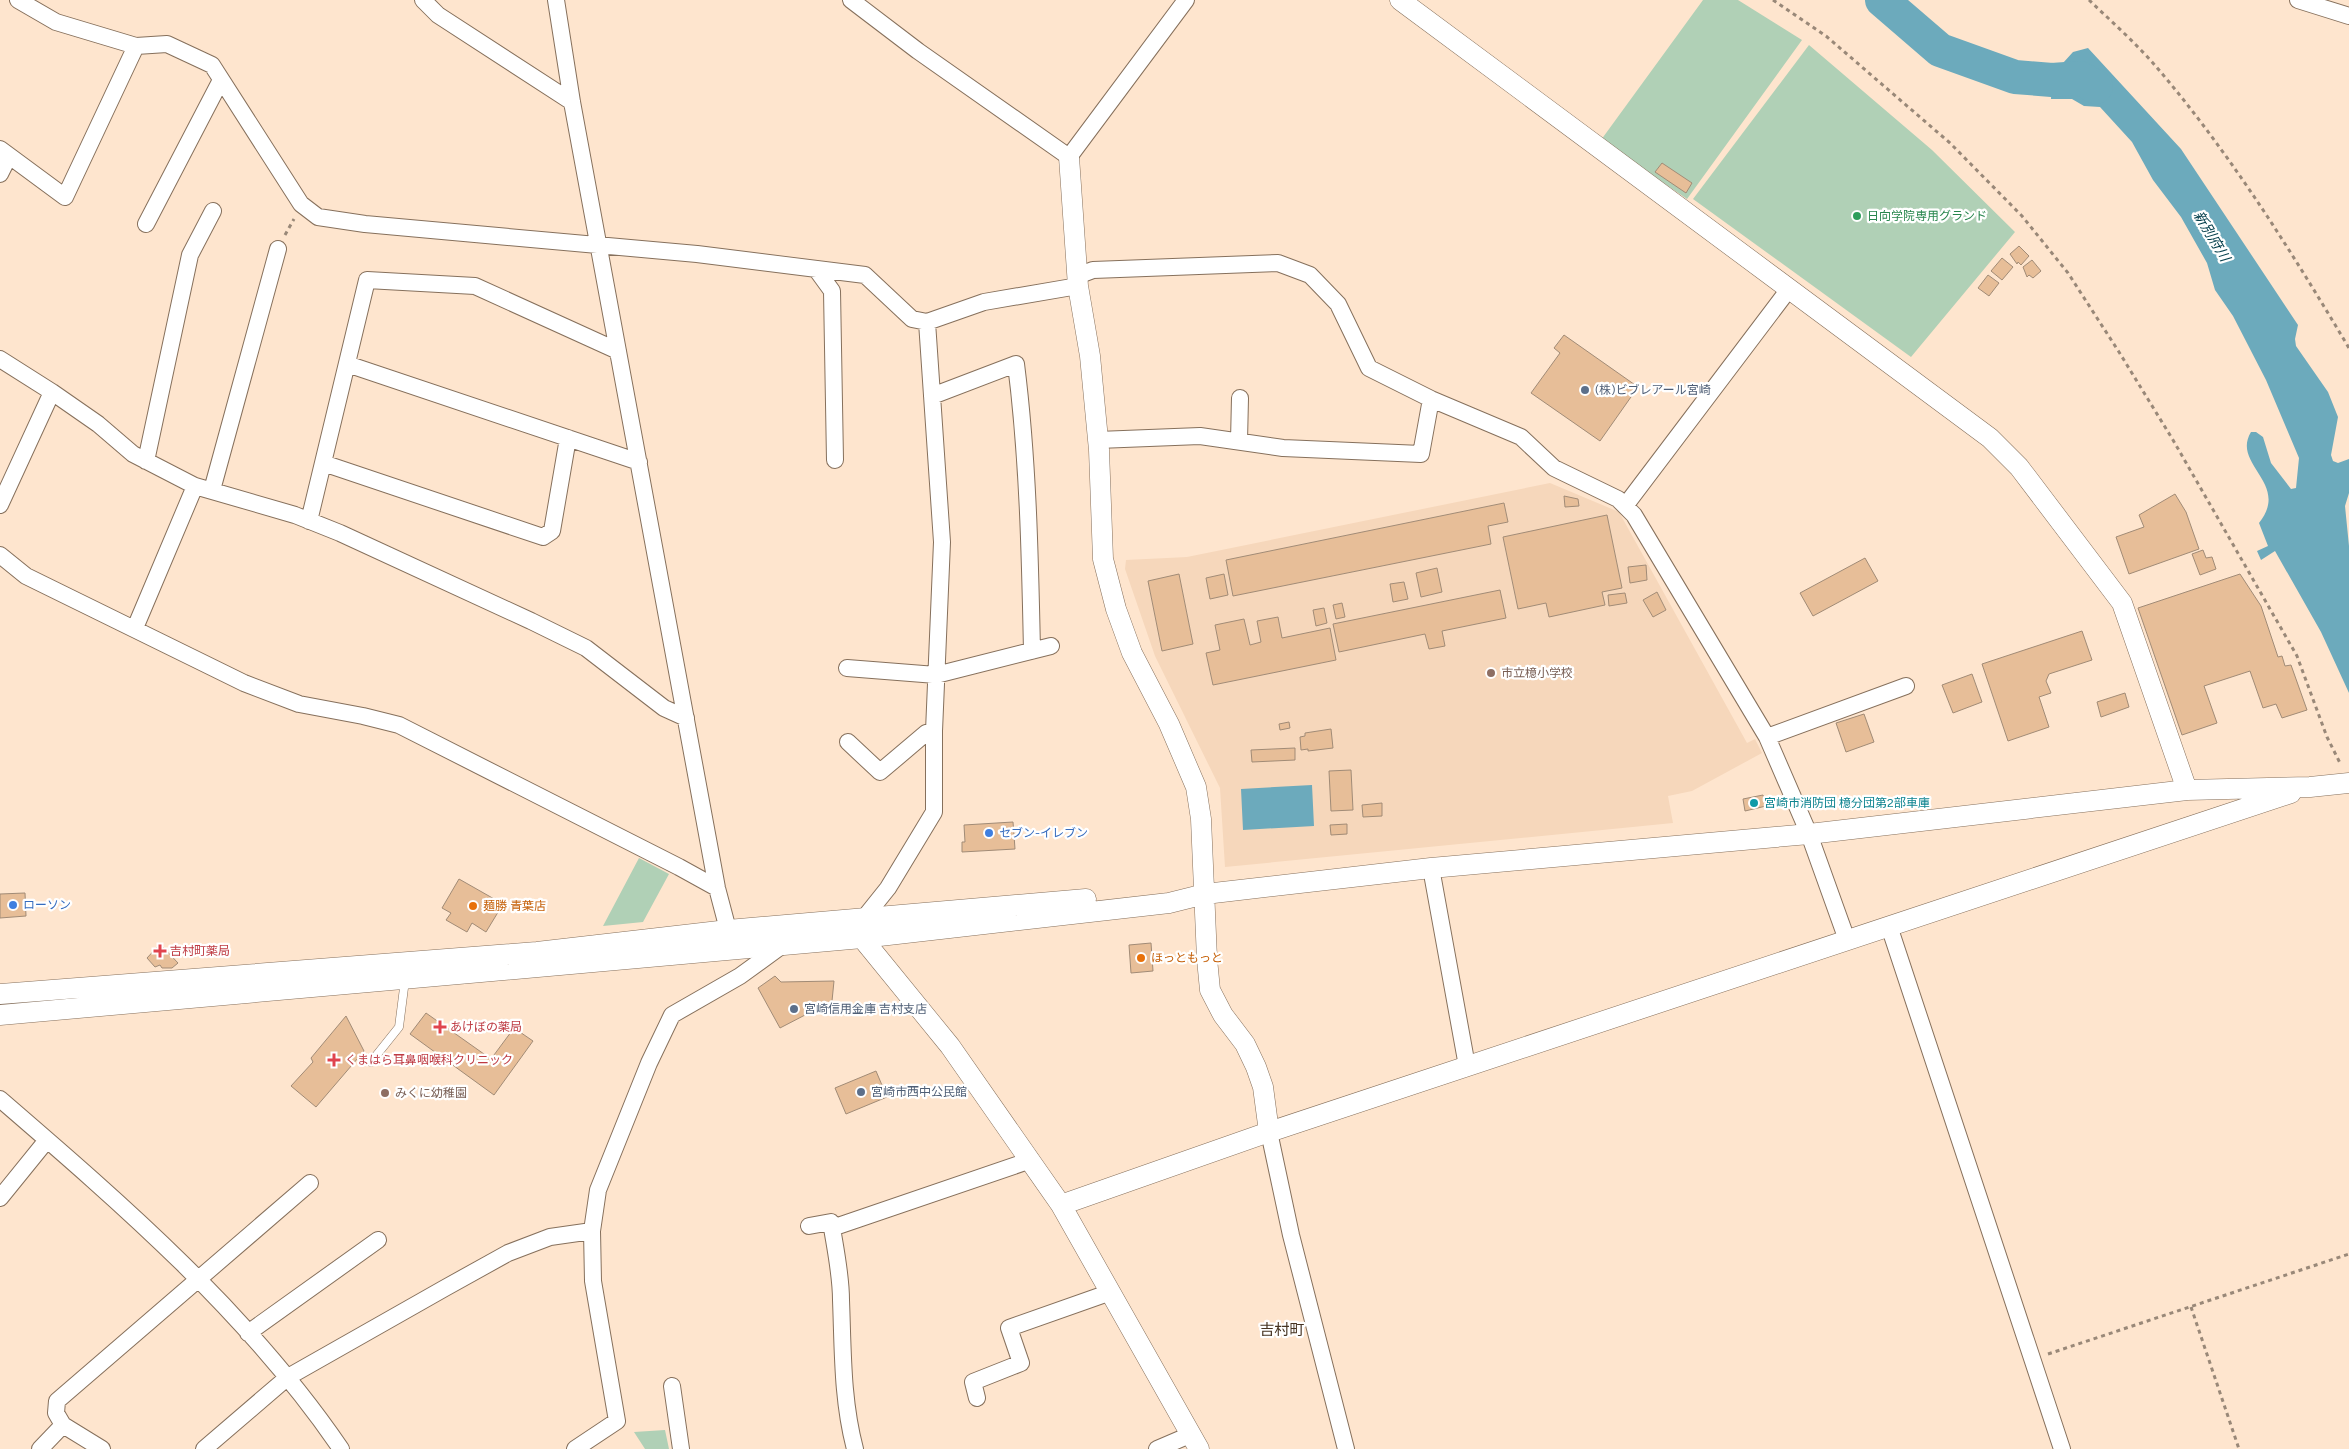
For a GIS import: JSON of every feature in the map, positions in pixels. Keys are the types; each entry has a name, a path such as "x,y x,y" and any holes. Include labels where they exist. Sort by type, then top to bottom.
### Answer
{"street":[{"path":"18,0 56,22 136,46 167,44 212,65 301,204 318,217 340,221 599,246 866,275 912,319 927,322 984,302 1078,281 1094,270 1278,263 1310,275 1338,304 1369,368 1521,438 1554,468 1618,499 1634,515 1767,737 1809,834 1847,940"},
{"path":"423,0 438,15 572,102"},
{"path":"556,0 572,102 638,462 717,888 730,939"},
{"path":"851,0 918,51 1069,156"},
{"path":"1186,0 1069,156 1078,281 1090,356 1098,440 1103,559 1116,608 1132,654 1169,724 1196,786 1202,819 1207,959 1210,990 1223,1014 1245,1044 1256,1067 1262,1087 1269,1132 1291,1235 1346,1449"},
{"path":"1400,0 1990,438 2019,467 2122,603 2187,790"},
{"path":"2298,0 2349,16"},
{"path":"0,174 4,152 65,197 136,46"},
{"path":"146,224 221,80"},
{"path":"146,461 190,255 213,211"},
{"path":"212,490 278,249"},
{"path":"816,269 832,292 835,460"},
{"path":"310,521 367,280 474,286 618,351"},
{"path":"1625,506 1789,289"},
{"path":"927,322 942,542 934,731 934,812 888,888 864,918 862,938 950,1046 1061,1205 1196,1442 1157,1449"},
{"path":"0,359 98,424 133,454 146,461 195,486 310,521 531,621 586,648 664,708 686,718"},
{"path":"347,364 638,462"},
{"path":"932,396 1016,364 1022,412 1029,514 1032,651"},
{"path":"0,505 52,392"},
{"path":"1238,441 1240,398"},
{"path":"1098,440 1200,436 1283,448 1421,454 1431,398"},
{"path":"323,463 543,537 552,531 568,438"},
{"path":"135,628 195,486"},
{"path":"0,555 26,576 244,683 299,704 399,725 717,888"},
{"path":"846,668 936,675 1051,646"},
{"path":"1767,737 1906,686"},
{"path":"848,742 880,772 926,733 934,731"},
{"path":"1061,1205 1269,1132 2345,775"},
{"path":"0,994 537,952 730,939 784,944 862,938 1168,903 1205,894 1431,868 1809,834 2187,790 2310,786"},
{"path":"1431,868 1467,1066"},
{"path":"0,1015 406,978 730,939 864,918 1170,891 1205,894"},
{"path":"1889,926 1983,1215 2034,1359 2062,1449"},
{"path":"575,1449 617,1421 593,1281 592,1231 598,1190 649,1063 672,1015 740,976 784,944"},
{"path":"0,1099 124,1208 248,1332 288,1377 341,1449"},
{"path":"0,1198 47,1140"},
{"path":"832,1228 1031,1160"},
{"path":"102,1449 63,1425 56,1413 58,1401 310,1183"},
{"path":"809,1226 831,1222 841,1298 842,1375 848,1424 855,1449"},
{"path":"204,1449 288,1377 508,1253 550,1237 592,1231"},
{"path":"248,1332 378,1240"},
{"path":"977,1398 973,1382 1021,1363 1009,1328 1111,1292"},
{"path":"672,1386 681,1449"},
{"path":"40,1449 63,1425"}],"lane":[{"path":"371,1062 399,1027 406,978"}],"path":[{"path":"1773,0 1826,36 1950,143 2022,216 2068,273 2174,440 2297,656 2328,737 2345,775"},
{"path":"2088,0 2158,68 2203,125 2260,204 2349,348"},
{"path":"278,249 301,204"},
{"path":"2034,1359 2349,1254"},
{"path":"2191,1307 2239,1449"}],"shaded area":[{"name":"市立檍小学校","path":"1550,483 1619,512 1747,743 1755,739 1762,753 1692,791 1668,796 1673,823 1225,867 1220,788 1155,656 1125,569 1126,560 1187,557","holes":["1504,503 1508,522 1488,526 1491,544 1233,596 1226,560","1607,515 1622,587 1602,592 1604,605 1549,617 1546,603 1518,609 1503,537","1645,565 1647,580 1630,582 1628,567","1437,568 1442,592 1421,597 1416,573","1224,574 1228,595 1210,599 1206,578","1179,575 1193,644 1162,650 1148,581","1404,582 1408,599 1394,602 1390,585","1500,590 1506,618 1442,631 1445,646 1429,649 1425,634 1339,652 1333,624","1657,593 1666,610 1653,617 1643,600","1278,617 1282,638 1330,628 1336,660 1213,685 1206,654 1220,650 1216,625 1244,619 1250,645 1261,642","1331,729 1332,747 1308,751 1308,749 1301,750 1300,737 1305,736 1305,733","1294,748 1295,760 1251,750","1329,771 1351,771 1353,810 1331,811"]}],"green space":[{"path":"1703,0 1738,0 1802,40 1687,199 1601,140"},
{"name":"日向学院専用グランド","path":"1809,45 1932,150 2015,232 1911,357 1693,199"},
{"path":"639,858 669,874 643,922 603,926"},
{"path":"665,1430 669,1449 645,1449 634,1432"}],"water":[{"path":"2088,48 2181,149 2298,325 2295,339 2296,346 2328,392 2338,417 2331,455 2333,461 2338,463 2349,459 2349,493 2345,506 2349,546 2349,693 2321,632 2275,551 2261,560 2257,551 2268,546 2259,523 2267,509 2268,497 2265,485 2248,455 2247,444 2251,432 2256,432 2263,437 2271,463 2291,489 2296,488 2299,458 2266,380 2233,316 2215,290 2207,263 2181,217 2153,180 2132,142 2100,107 2084,106 2072,99 2051,99 2052,65 2063,63 2073,52"},
{"path":"1312,785 1314,826 1243,830 1241,789"}],"building":[{"path":"1662,163 1692,183 1686,193 1655,172"},
{"path":"2019,246 2029,256 2021,265 2018,262 2017,264 2010,254"},
{"path":"2002,258 2013,267 2002,280 1991,271"},
{"path":"2032,260 2041,271 2033,278 2029,275 2027,277 2023,267"},
{"path":"1988,275 1999,283 1989,296 1978,288"},
{"name":"(株)ビブレアール宮崎","path":"1564,335 1638,387 1600,441 1531,393 1560,353 1554,348"},
{"path":"2175,494 2186,512 2199,549 2129,574 2116,537 2144,527 2139,515"},
{"path":"1564,496 1578,499 1579,506 1565,507"},
{"path":"1504,503 1508,522 1488,526 1491,544 1233,596 1226,560"},
{"path":"1607,515 1622,588 1602,592 1605,605 1549,617 1546,603 1518,609 1503,537"},
{"path":"2203,550 2206,558 2212,557 2216,569 2200,575 2192,554"},
{"path":"1865,558 1878,581 1813,616 1800,593"},
{"path":"1646,565 1647,580 1630,583 1628,567"},
{"path":"1437,568 1442,592 1421,597 1416,573"},
{"path":"1179,574 1193,644 1162,651 1148,581"},
{"path":"1224,574 1228,595 1210,599 1206,578"},
{"path":"2240,574 2261,606 2278,657 2282,656 2285,666 2291,665 2307,710 2282,718 2276,704 2263,708 2250,671 2204,686 2217,723 2182,735 2138,608"},
{"path":"1404,582 1408,599 1393,602 1390,584"},
{"path":"1500,590 1506,618 1442,631 1445,646 1429,649 1425,634 1339,652 1333,624"},
{"path":"1657,592 1666,610 1653,617 1643,600"},
{"path":"1625,593 1627,603 1609,606 1608,595"},
{"path":"1342,603 1345,617 1336,619 1333,605"},
{"path":"1324,608 1327,623 1316,626 1313,610"},
{"path":"1278,617 1282,638 1330,628 1336,660 1213,685 1206,653 1220,650 1215,625 1244,619 1250,645 1261,642 1257,621"},
{"path":"2082,631 2092,660 2049,674 2046,681 2051,693 2039,697 2049,727 2008,741 1982,664"},
{"path":"1972,674 1982,702 1953,713 1942,685"},
{"path":"2125,693 2129,707 2101,717 2097,702"},
{"path":"1864,714 1874,742 1846,752 1836,723"},
{"path":"1289,722 1290,728 1280,730 1279,724"},
{"path":"1331,729 1333,748 1301,750 1300,737 1305,736 1305,733"},
{"path":"1295,748 1295,760 1252,762 1251,750"},
{"path":"1351,770 1353,810 1331,811 1329,771"},
{"name":"宮崎市消防団 檍分団第2部車庫","path":"1763,795 1766,806 1745,811 1743,799"},
{"path":"1382,803 1382,816 1363,817 1362,805"},
{"name":"セブン-イレブン","path":"1013,822 1015,849 962,852 962,842 965,842 964,825"},
{"path":"1347,824 1347,834 1331,835 1330,825"},
{"name":"麺勝 青葉店","path":"459,879 503,904 486,932 472,923 467,932 446,920 451,913 442,908"},
{"name":"ローソン","path":"25,893 26,916 0,918 0,894"},
{"name":"ほっともっと","path":"1151,943 1153,971 1131,973 1129,945"},
{"name":"吉村町薬局","path":"160,944 178,963 172,968 162,968 160,965 155,967 147,958"},
{"name":"宮崎信用金庫 吉村支店","path":"775,976 781,982 834,981 832,1001 780,1028 758,988"},
{"path":"426,1013 491,1059 514,1028 533,1041 494,1095 410,1034"},
{"name":"くまはら耳鼻咽喉科クリニック","path":"346,1016 364,1051 316,1107 291,1086 313,1062 311,1058"},
{"name":"宮崎市西中公民館","path":"876,1071 887,1097 846,1114 835,1088"}],"waterway":[{"name":"新別府川","path":"1882,0 1940,50 2015,77 2052,80 2080,78 2096,87"}],"place":[{"name":"日向学院専用グランド","path":"1857,216"},
{"name":"(株)ビブレアール宮崎","path":"1585,390"},
{"name":"市立檍小学校","path":"1491,673"},
{"name":"宮崎市消防団 檍分団第2部車庫","path":"1754,803"},
{"name":"セブン-イレブン","path":"989,833"},
{"name":"ローソン","path":"13,905"},
{"name":"麺勝 青葉店","path":"473,906"},
{"name":"吉村町薬局","path":"160,951"},
{"name":"ほっともっと","path":"1141,958"},
{"name":"宮崎信用金庫 吉村支店","path":"794,1009"},
{"name":"あけぼの薬局","path":"440,1027"},
{"name":"くまはら耳鼻咽喉科クリニック","path":"334,1060"},
{"name":"宮崎市西中公民館","path":"861,1092"},
{"name":"みくに幼稚園","path":"385,1093"}],"district":[{"name":"吉村町","path":"1282,1330"}]}
